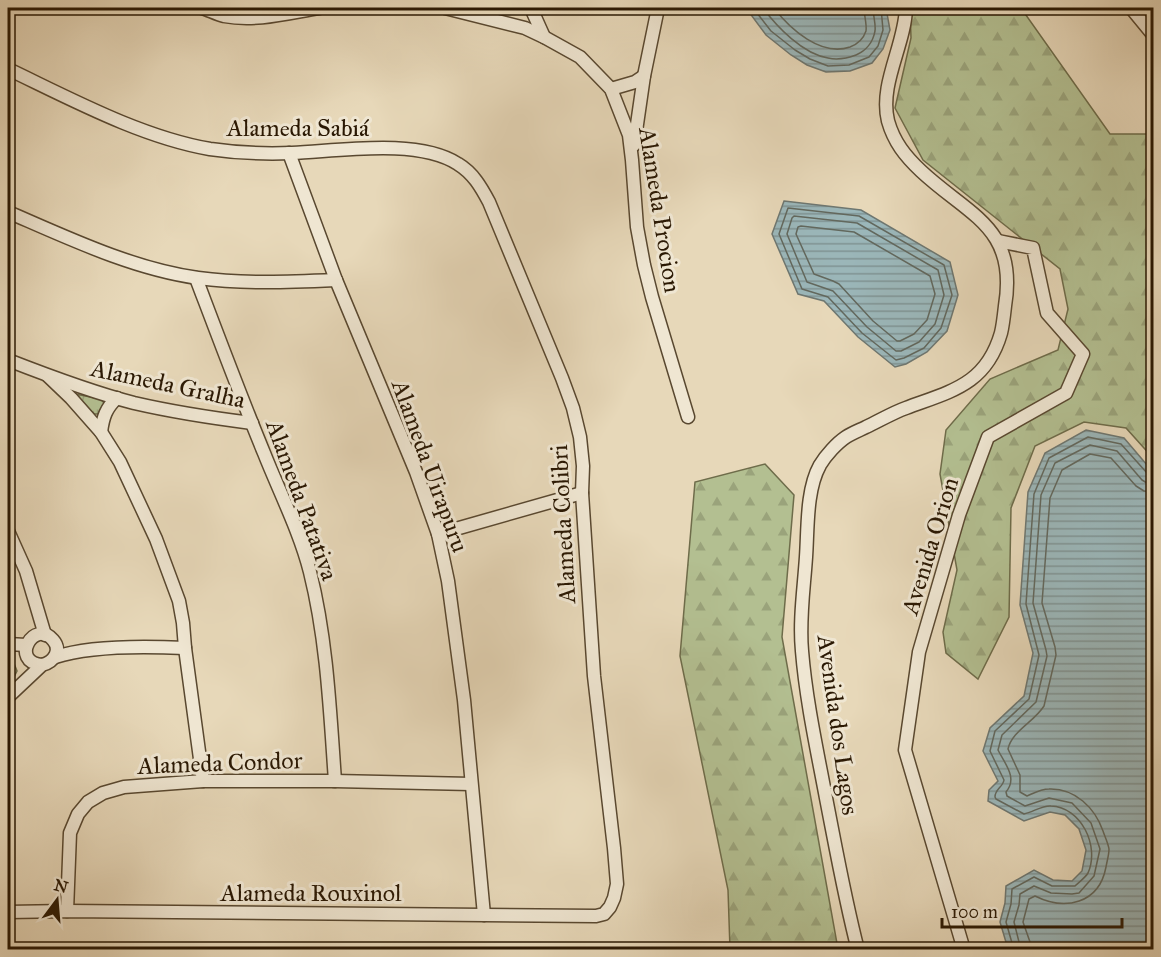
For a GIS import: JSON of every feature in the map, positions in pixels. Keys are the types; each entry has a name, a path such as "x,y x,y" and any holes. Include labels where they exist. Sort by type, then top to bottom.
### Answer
{"street":[{"path":"202,8 221,15 239,18 278,15 319,8"},
{"name":"Alameda Procion","path":"445,8 515,26 544,38 580,57 611,89 629,135 637,227 644,265 688,417"},
{"path":"531,8 544,38"},
{"path":"632,160 644,76 658,8"},
{"name":"Avenida dos Lagos","path":"858,950 848,913 824,789 806,686 802,648 802,606 813,482 820,464 846,437 902,409 951,392 970,381 981,371 990,358 1001,333 1008,279 1006,259 998,241 984,223 930,180 905,156 896,143 888,120 887,101 890,77 904,30 906,8"},
{"path":"1131,8 1154,36"},
{"name":"Alameda Sabiá","path":"8,69 131,126 210,149 289,153 375,148 411,150 438,154 458,164"},
{"path":"611,89 623,87 644,76"},
{"name":"Alameda Uirapuru","path":"289,153 336,280 416,472 438,534 448,581 464,700 484,915"},
{"name":"Alameda Colibri","path":"458,164 476,178 489,202 562,378 580,437 594,676 617,884 610,907"},
{"path":"8,212 139,265 196,278 264,283 336,280"},
{"name":"Avenida Orion","path":"964,950 906,750 919,652 959,515 988,436 1066,393 1083,354 1047,313 1033,248 998,241"},
{"name":"Alameda Patativa","path":"196,278 295,531 311,579 327,676 335,781"},
{"name":"Alameda Gralha","path":"8,360 70,384 117,398 190,414 252,423"},
{"path":"48,375 101,432 120,462 156,539 179,601 203,781"},
{"path":"101,432 105,412 117,398"},
{"path":"438,534 582,493"},
{"path":"8,531 26,571 45,635"},
{"path":"8,698 42,665 47,664 54,657 56,644 41,634 32,638 26,645 26,650 33,663 42,665"},
{"path":"8,644 26,645"},
{"path":"54,657 72,652 121,648 185,648"},
{"name":"Alameda Condor","path":"67,911 70,833 78,814 88,802 103,793 123,787 203,781 471,784"},
{"name":"Alameda Rouxinol","path":"8,912 596,916 604,914 610,907"}],"green space":[{"path":"910,8 1021,8 1110,134 1153,134 1153,458 1126,428 1084,422 1035,446 1011,508 1009,617 978,679 946,653 943,632 957,570 940,474 946,430 990,379 1058,350 1068,309 1060,269 923,160 895,108 911,38"},
{"path":"75,394 101,399 104,403 98,414 94,414"},
{"path":"765,464 794,495 782,637 838,949 730,949 728,890 680,656 695,482"},
{"path":"8,660 13,661 17,671 13,679 8,682"}],"water":[{"path":"746,8 886,8 890,30 883,49 872,63 850,71 826,72 807,65 766,35"},
{"path":"784,201 861,210 950,262 958,295 947,331 927,352 906,364 895,367 858,337 824,301 798,294 772,234"},
{"path":"1086,430 1124,438 1153,472 1153,949 1008,949 1000,922 1005,903 1006,886 1034,870 1053,880 1072,881 1082,871 1086,850 1079,829 1065,815 1050,812 1024,821 988,801 989,790 998,781 983,751 990,728 1024,696 1033,653 1020,605 1028,492 1045,453"}]}
